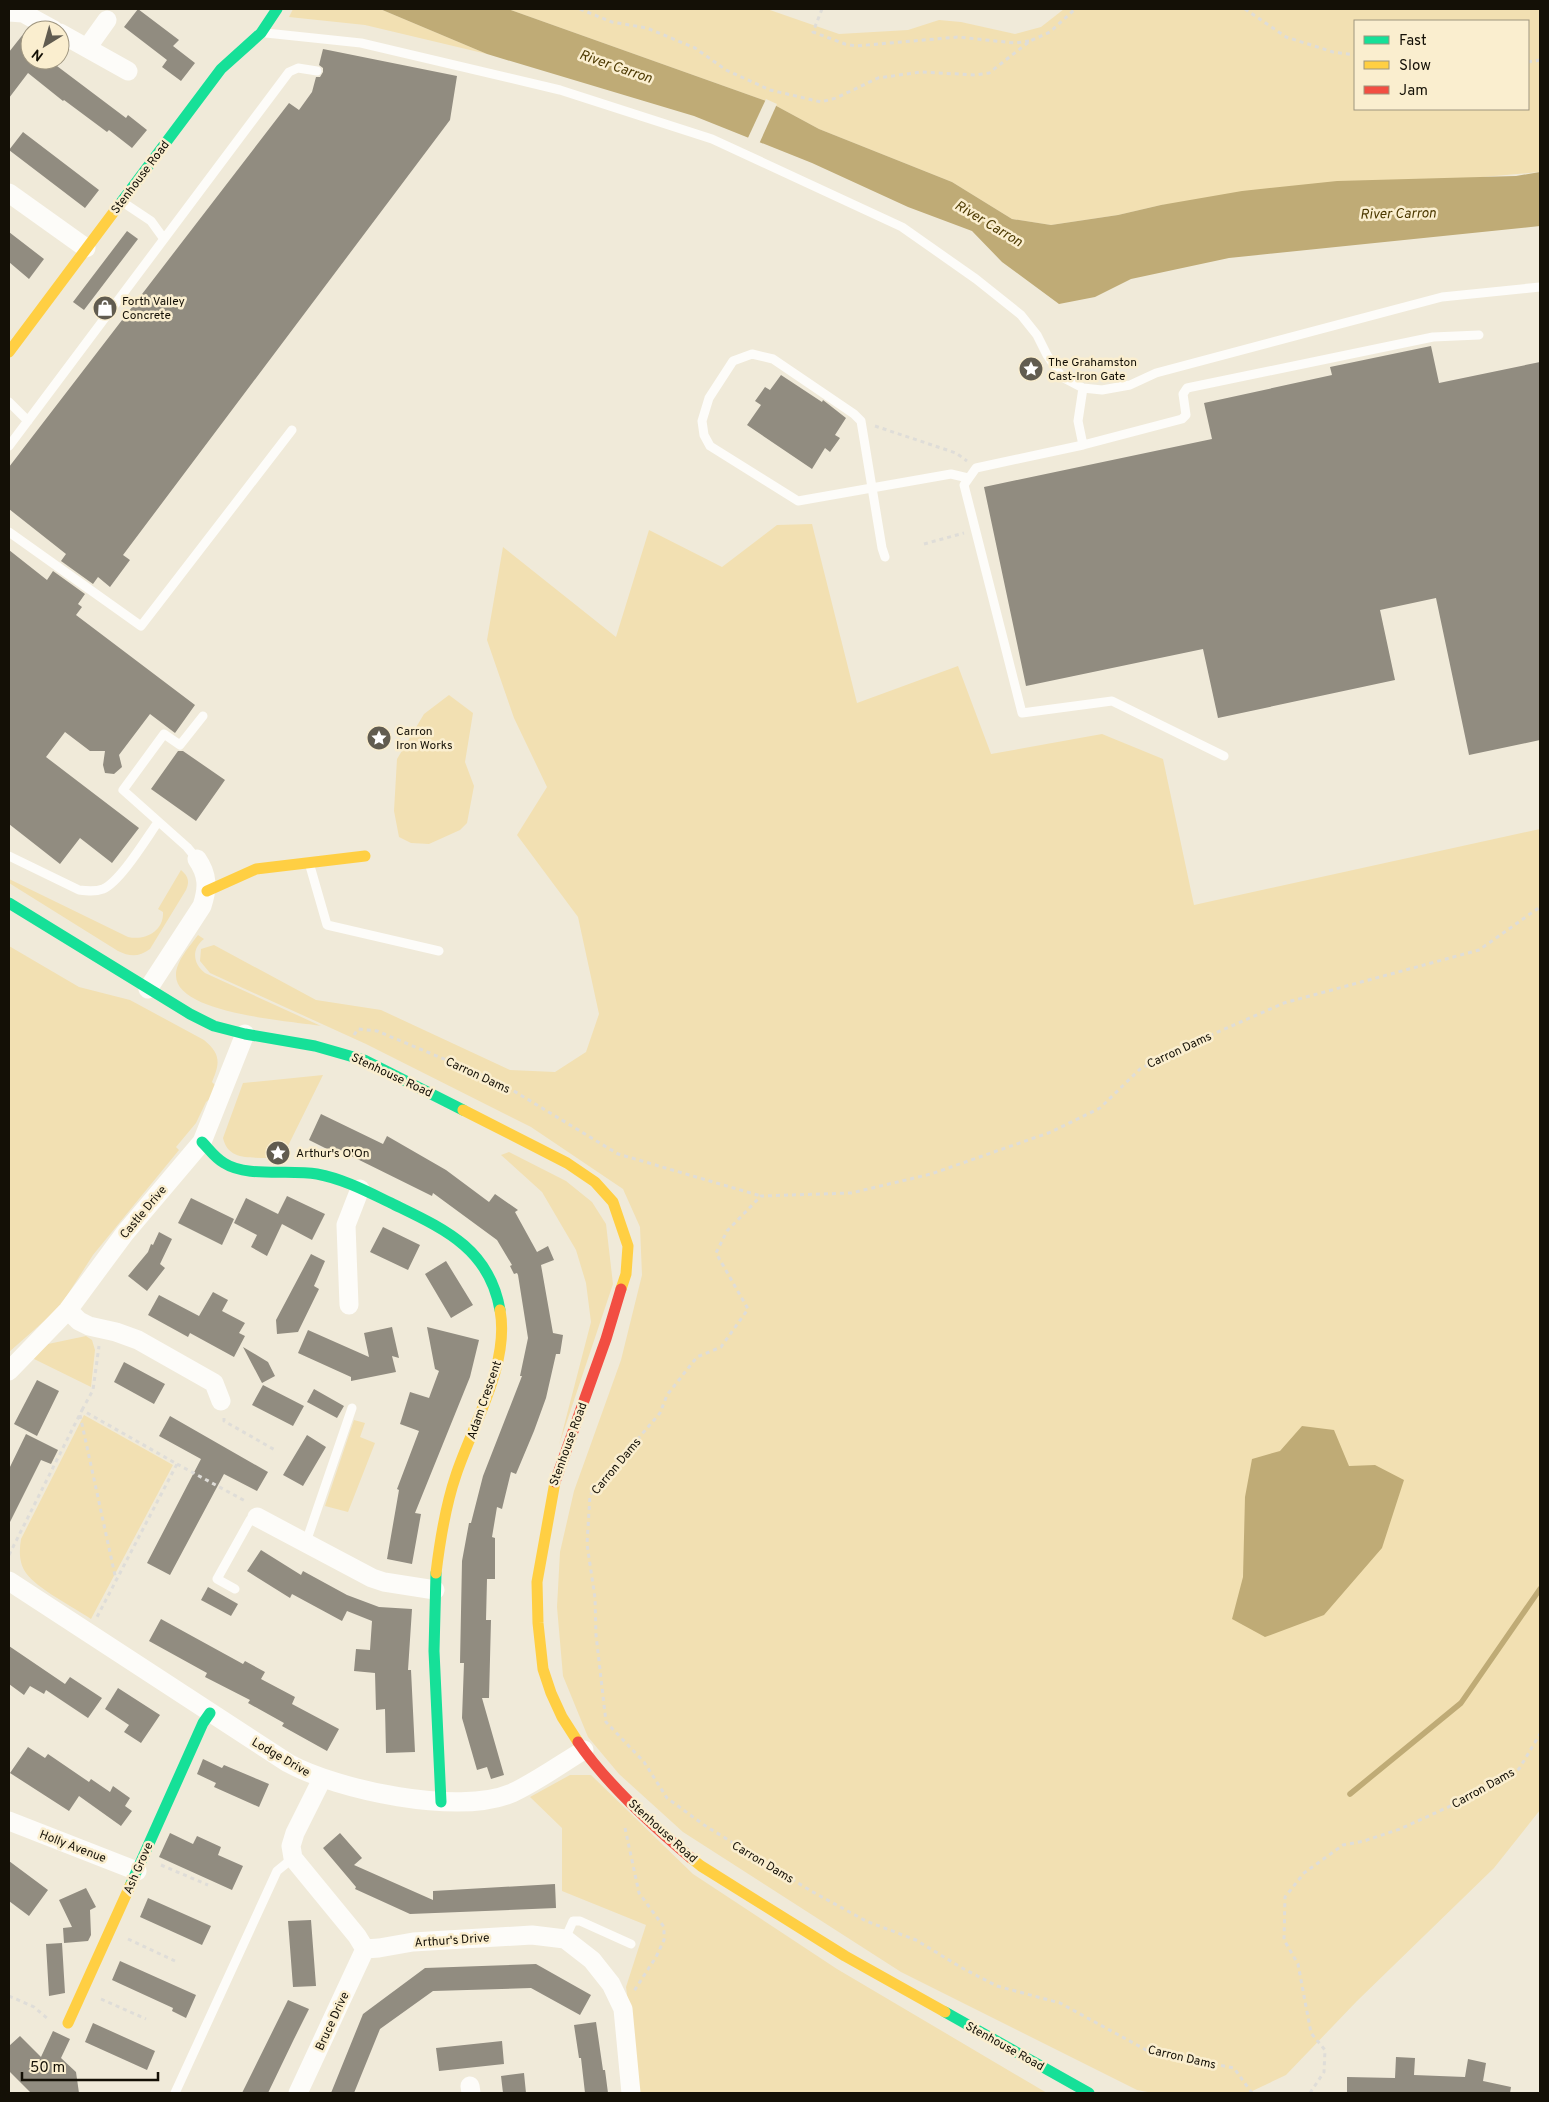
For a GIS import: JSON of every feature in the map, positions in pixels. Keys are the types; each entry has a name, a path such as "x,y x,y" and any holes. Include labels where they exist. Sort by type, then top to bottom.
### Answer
{"street":[{"path":"9,12 23,13 36,20"},
{"name":"Stenhouse Road","path":"9,352 221,69 261,33 275,12"},
{"path":"86,48 107,20"},
{"path":"70,39 128,70"},
{"path":"9,193 86,248"},
{"path":"207,891 256,869 365,856"},
{"path":"148,989 202,906 207,891 206,877 197,859"},
{"name":"Stenhouse Road","path":"9,903 148,989 214,1026 245,1034 315,1046 364,1060 568,1163 595,1182 613,1202 628,1246 626,1274 606,1340 552,1490 537,1582 538,1622 543,1669 550,1693 562,1717 584,1750 622,1793 652,1823 701,1866 845,1956 1089,2093"},
{"name":"Castle Drive","path":"9,1371 68,1310 125,1232 202,1142 245,1034"},
{"name":"Adam Crescent","path":"202,1142 221,1161 230,1166 243,1169 318,1174 337,1179 424,1219 453,1235 468,1248 493,1285 500,1307 502,1332 500,1351 493,1377 448,1501 439,1545 435,1590 436,1698 441,1802"},
{"path":"349,1305 346,1225 360,1189"},
{"path":"68,1310 84,1324 138,1340 214,1383 221,1401"},
{"path":"257,1517 384,1582 435,1590"},
{"name":"Lodge Drive","path":"9,1581 210,1714 288,1763 322,1779 394,1795 441,1802 475,1802 511,1793 584,1750"},
{"name":"Ash Grove","path":"68,2023 203,1722 210,1714"},
{"path":"322,1779 295,1833 291,1846 293,1858 357,1936 365,1949"},
{"name":"Holly Avenue","path":"9,1821 140,1864"},
{"name":"Arthur's Drive","path":"365,1949 413,1942 532,1935 565,1939"},
{"path":"565,1939 592,1960 611,1984 623,2009 631,2093"},
{"name":"Bruce Drive","path":"298,2093 365,1949"}],"lane":[{"path":"261,33 361,43 560,90 712,139 902,227 976,279 1021,315 1038,335 1047,355 1062,377 1083,388 1102,390 1130,385 1156,373 1442,297 1540,287"},
{"path":"9,446 289,72 298,68 317,70"},
{"path":"122,201 151,221 164,239"},
{"path":"1224,756 1112,701 1022,713 964,485 968,478 976,468 1083,445 1182,419 1186,415 1183,394 1187,388 1433,337 1479,335"},
{"path":"885,557 871,487 861,421 854,414 773,359 752,354 734,361 708,398 702,421 704,435 710,446 798,501 871,487 951,474 968,478"},
{"path":"1083,388 1078,421 1083,445"},
{"path":"9,402 28,421"},
{"path":"9,532 141,626 292,430"},
{"path":"197,859 187,847 124,790 164,734 180,746 202,716"},
{"path":"9,856 79,890 98,890 114,881 158,822"},
{"path":"309,862 327,925 439,951"},
{"path":"306,1542 352,1408"},
{"path":"235,1589 217,1579 250,1520 257,1517"},
{"path":"175,2093 277,1871 293,1858"},
{"path":"565,1939 573,1921 580,1921 631,1944"}],"path":[{"path":"580,9 612,22 647,28 695,48 726,70 770,90 821,102 836,98 878,78 921,72 975,75 989,73 1030,41 1050,32 1075,9"},
{"path":"822,9 813,32 856,46 958,37 1015,43 1030,41"},
{"path":"1245,9 1286,37 1333,52 1354,55"},
{"path":"861,421 956,453 976,468"},
{"path":"924,544 975,530"},
{"name":"Carron Dams","path":"349,1042 358,1029 377,1031 499,1082 618,1154 761,1196 851,1193 931,1174 1051,1132 1100,1108 1140,1069 1179,1049 1284,1003 1479,950 1540,907"},
{"name":"Carron Dams","path":"761,1196 727,1232 716,1253 748,1309 720,1347 697,1357 667,1395 660,1413 590,1494 587,1544 606,1722 644,1762 667,1798 704,1825 775,1870 866,1921 916,1940 962,1968 997,1986 1060,2003 1148,2051 1234,2068 1252,2093"},
{"path":"9,1555 93,1390 101,1329"},
{"path":"221,1401 224,1421 276,1450"},
{"path":"82,1410 252,1505 257,1517"},
{"path":"80,1415 116,1580"},
{"path":"88,1634 177,1464"},
{"name":"Carron Dams","path":"1310,2093 1324,2072 1325,2050 1310,2033 1298,1964 1284,1940 1285,1897 1304,1873 1342,1845 1364,1841 1400,1830 1477,1794 1518,1769 1540,1734"},
{"path":"623,2009 656,1957 664,1940 664,1927 639,1892 624,1827"},
{"path":"140,1864 208,1885"},
{"path":"110,1930 175,1961"},
{"path":"83,1991 146,2019"},
{"path":"9,1996 34,2007 48,2019 68,2023"}],"shaded area":[{"path":"293,9 380,9 487,54 365,25 289,17"},
{"path":"508,9 767,9 839,34 908,30 939,20 961,22 1015,34 1041,27 1064,9 1540,9 1540,172 1161,205 1118,215 1051,225 1012,219 952,182 819,129 769,102"},
{"path":"812,524 857,703 958,666 991,754 1102,734 1163,759 1194,905 1540,829 1540,1810 1494,1868 1357,2001 1286,2075 1248,2093 1153,2093 1137,2090 901,1972 683,1832 619,1774 588,1737 563,1676 557,1607 560,1552 574,1491 621,1360 642,1275 640,1227 623,1189 531,1127 366,1044 210,973 200,961 201,949 214,945 316,1000 381,1010 510,1070 555,1072 586,1052 599,1014 578,917 517,835 547,787 514,718 487,640 503,547 616,637 649,530 722,567 777,525"},
{"path":"449,695 473,713 465,762 474,786 467,823 460,830 429,844 411,843 399,837 394,811 397,759 424,714"},
{"path":"181,870 188,879 186,890 150,949 142,954 134,955 118,951 9,883 9,879 128,937 134,938 147,936 157,929 163,912 158,909"},
{"path":"198,935 204,939 197,947 195,956 198,965 205,973 321,1026 238,1013 214,1007 194,999 181,988 176,975 178,964"},
{"path":"9,946 79,987 130,1000 204,1040 216,1054 217,1069 212,1082 217,1087 211,1098 206,1102 196,1123 176,1147 179,1150 93,1255 59,1308 9,1352"},
{"path":"323,1075 286,1150 272,1150 270,1158 241,1156 230,1151 223,1138 243,1083"},
{"path":"509,1152 566,1181 592,1202 606,1224 613,1284 559,1445 591,1322 586,1283 576,1250 542,1192 501,1155"},
{"path":"86,1336 92,1340 95,1350 91,1387 32,1358 48,1344"},
{"path":"84,1415 173,1465 91,1619 31,1579 22,1565 20,1552 21,1539"},
{"path":"354,1420 365,1423 360,1437 375,1443 348,1512 325,1506"},
{"path":"570,1775 591,1775 693,1874 837,1969 1047,2093 640,2093 626,1987 646,1925 562,1891 562,1828 530,1797"}],"water":[{"name":"River Carron","path":"380,9 508,9 769,102 819,129 952,182 1012,219 1051,225 1118,215 1161,205 1242,191 1337,181 1516,176 1540,172 1540,226 1229,258 1131,279 1095,297 1059,304 1002,262 972,231 908,207 812,163 694,116 487,54"},
{"path":"1302,1426 1334,1430 1349,1466 1375,1465 1404,1480 1382,1548 1324,1615 1265,1637 1232,1619 1243,1577 1245,1497 1252,1459 1280,1451"}],"pier":[{"path":"766,99 777,104 759,144 747,140"}],"building":[{"path":"138,9 179,40 173,46 195,63 181,81 162,67 167,60 124,27"},
{"path":"20,38 20,70 62,70 126,118 128,115 147,130 132,148 109,130 107,132 63,101 28,73 9,98 9,52"},
{"path":"323,49 457,76 450,120 123,555 130,560 110,587 98,577 93,584 61,561 66,554 9,509 9,467 289,103 299,110 312,92 316,77 320,77 323,72 323,68 319,65"},
{"path":"23,132 99,190 85,208 9,150"},
{"path":"127,231 138,239 84,310 73,302"},
{"path":"9,232 44,259 29,279 9,262"},
{"path":"1431,346 1439,383 1540,362 1540,740 1469,755 1436,598 1380,610 1395,680 1218,718 1203,649 1026,686 984,487 1212,439 1204,403 1332,375 1330,367"},
{"path":"781,375 822,402 823,400 846,418 835,435 840,438 830,452 825,448 812,469 747,425 761,405 755,401 765,387 770,390"},
{"path":"9,550 47,580 53,571 85,594 78,604 82,607 76,615 195,705 175,733 150,714 119,755 122,767 114,774 105,773 103,765 105,751 90,751 65,732 46,757 139,828 112,863 80,838 60,864 9,824"},
{"path":"178,751 183,751 225,780 196,821 151,789"},
{"path":"321,1114 383,1144 387,1136 446,1170 489,1202 495,1194 518,1210 515,1212 537,1252 548,1246 554,1260 541,1265 553,1333 563,1335 560,1354 556,1354 546,1398 534,1431 516,1474 511,1472 502,1509 497,1507 492,1537 495,1538 495,1579 487,1579 486,1620 491,1620 489,1698 482,1698 504,1775 491,1779 487,1767 477,1770 462,1718 464,1663 460,1663 462,1561 469,1523 471,1523 483,1476 522,1376 520,1376 528,1338 518,1275 517,1273 514,1274 510,1266 512,1265 497,1240 433,1193 432,1196 335,1148 333,1152 309,1140"},
{"path":"287,1196 325,1214 312,1240 282,1224 267,1256 251,1247 257,1235 234,1223 246,1198 278,1214"},
{"path":"191,1198 234,1219 222,1245 178,1223"},
{"path":"383,1227 420,1245 408,1270 370,1252"},
{"path":"159,1232 172,1239 160,1264 165,1268 147,1291 128,1276 148,1252 151,1244 153,1245"},
{"path":"311,1254 325,1261 314,1286 319,1289 298,1332 277,1334 276,1320"},
{"path":"446,1261 473,1305 451,1318 425,1274"},
{"path":"213,1292 228,1300 222,1311 245,1323 239,1333 245,1336 234,1357 190,1333 188,1337 148,1315 159,1295 199,1316"},
{"path":"392,1327 399,1358 392,1356 396,1372 351,1381 351,1377 298,1353 308,1330 369,1357 364,1333"},
{"path":"427,1327 479,1340 470,1377 415,1513 421,1514 412,1564 387,1559 399,1490 397,1489 419,1431 400,1424 410,1392 429,1398 439,1371 435,1369"},
{"path":"243,1347 268,1362 275,1376 262,1383"},
{"path":"124,1362 165,1384 154,1404 114,1382"},
{"path":"37,1380 59,1391 37,1436 14,1424"},
{"path":"263,1385 304,1406 293,1426 252,1405"},
{"path":"314,1389 344,1406 337,1418 307,1402"},
{"path":"170,1416 268,1472 257,1491 224,1474 170,1575 147,1563 201,1459 159,1436"},
{"path":"26,1434 58,1450 51,1464 41,1460 9,1524 9,1469"},
{"path":"307,1435 326,1447 303,1486 283,1475"},
{"path":"261,1550 301,1575 303,1571 347,1595 379,1607 412,1609 408,1670 411,1670 415,1752 386,1753 385,1709 376,1710 375,1673 354,1671 356,1649 370,1650 372,1621 347,1611 342,1621 292,1594 290,1598 247,1571"},
{"path":"208,1587 238,1604 231,1616 201,1600"},
{"path":"161,1619 243,1664 245,1661 265,1672 261,1679 295,1697 292,1704 339,1729 327,1751 282,1726 284,1723 248,1703 250,1700 205,1677 207,1673 149,1641"},
{"path":"9,1646 65,1684 70,1677 102,1698 88,1718 46,1690 44,1694 30,1686 24,1695 9,1684"},
{"path":"118,1688 160,1715 141,1743 124,1732 129,1725 105,1709"},
{"path":"28,1747 45,1758 48,1754 89,1782 91,1779 110,1792 113,1786 130,1798 125,1806 132,1811 121,1826 79,1796 69,1811 10,1773"},
{"path":"203,1759 222,1768 224,1765 269,1784 259,1807 214,1787 216,1783 197,1774"},
{"path":"170,1833 193,1844 197,1836 221,1847 218,1855 243,1866 232,1890 159,1857"},
{"path":"340,1833 362,1858 354,1865 433,1900 433,1891 555,1884 556,1908 410,1914 355,1889 356,1887 323,1848"},
{"path":"9,1861 48,1890 29,1916 9,1901"},
{"path":"86,1888 96,1907 90,1910 91,1935 88,1941 64,1943 63,1928 72,1927 59,1900"},
{"path":"148,1898 211,1926 202,1945 140,1917"},
{"path":"311,1920 316,1986 293,1987 288,1921"},
{"path":"62,1943 65,1993 49,1996 46,1944"},
{"path":"120,1961 196,1995 186,2018 172,2011 173,2008 112,1980"},
{"path":"536,1964 591,1995 580,2015 531,1988 433,1991 380,2029 354,2093 331,2093 363,2014 425,1968"},
{"path":"288,2000 309,2009 268,2093 242,2093"},
{"path":"596,2022 608,2093 585,2093 581,2058 579,2058 574,2025"},
{"path":"93,2023 155,2051 147,2070 85,2042"},
{"path":"53,2031 70,2039 61,2058 76,2072 79,2093 31,2093 9,2071 9,2046 20,2036 41,2057"},
{"path":"502,2041 504,2064 439,2071 436,2048"},
{"path":"1396,2057 1415,2058 1414,2075 1465,2077 1468,2059 1486,2063 1483,2081 1511,2087 1510,2093 1347,2093 1347,2077 1395,2078"},
{"path":"524,2073 526,2093 503,2093 501,2076"}],"waterway":[{"path":"1350,1794 1461,1703 1540,1589"}],"traffic: fast":[{"path":"119,205 221,69 261,33 277,9"},
{"path":"9,903 190,1014 214,1026 245,1034 315,1046 364,1060 463,1110"},
{"path":"202,1142 218,1159 233,1168 256,1172 306,1173 327,1176 365,1190 428,1221 460,1242 474,1255 486,1270 494,1288 500,1310"},
{"path":"436,1573 434,1651 441,1802"},
{"path":"130,1886 203,1723 210,1713"},
{"path":"945,2012 1089,2093"}],"traffic: slow":[{"path":"9,352 119,205"},
{"path":"207,891 256,869 365,856"},
{"path":"463,1110 567,1163 595,1182 613,1202 628,1246 626,1274 621,1289"},
{"path":"436,1573 443,1524 452,1487 495,1372 502,1331 500,1310"},
{"path":"555,1482 537,1582 538,1623 543,1669 551,1693 562,1717 578,1742"},
{"path":"691,1858 845,1956 945,2012"},
{"path":"68,2023 130,1886"}],"traffic: jam":[{"path":"555,1482 606,1339 621,1289"},
{"path":"578,1742 616,1788 691,1858"}],"place":[{"name":"Forth Valley Concrete","path":"105,308"},
{"name":"The Grahamston Cast-Iron Gate","path":"1031,369"},
{"name":"Carron Iron Works","path":"379,738"},
{"name":"Arthur's O'On","path":"278,1153"}]}
